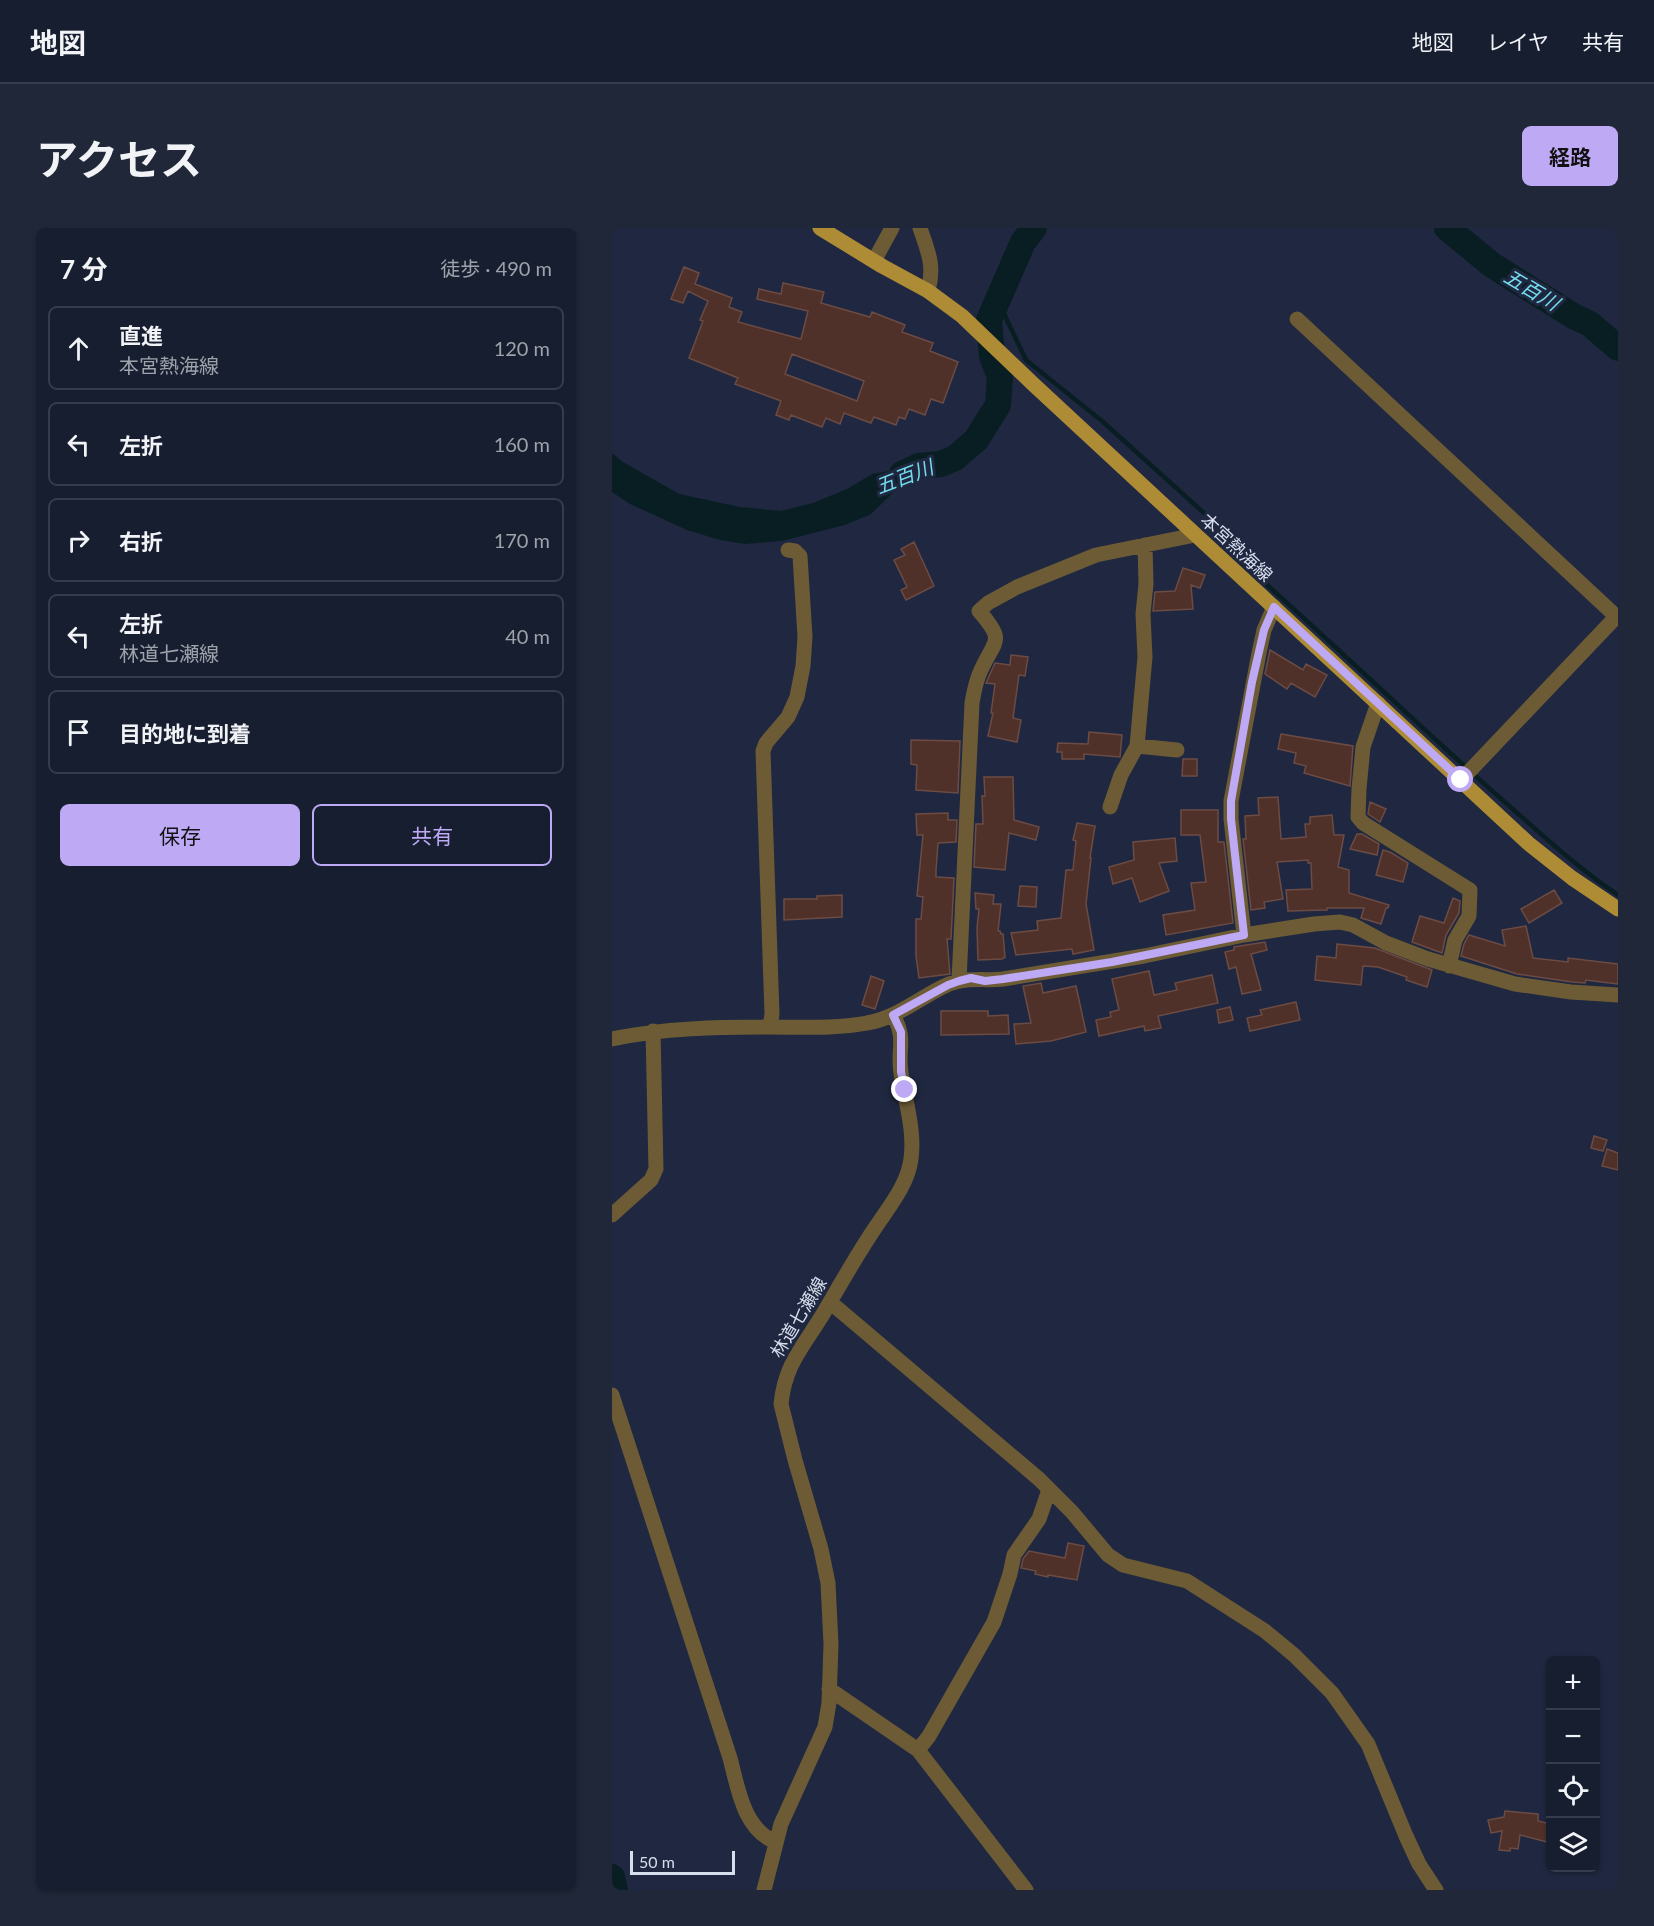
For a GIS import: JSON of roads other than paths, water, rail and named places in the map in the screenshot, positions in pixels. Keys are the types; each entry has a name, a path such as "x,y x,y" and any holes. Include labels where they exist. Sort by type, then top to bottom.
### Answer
{"main road":[{"name":"本宮熱海線","path":"820,228 928,291 962,316 1528,843 1572,878 1618,909"}],"street":[{"path":"874,261 892,228"},
{"path":"920,228 932,261 928,291"},
{"path":"1297,319 1617,618 1461,780"},
{"path":"959,981 972,703 981,669 996,646 996,636 979,611 988,603 1017,587 1076,562 1116,550 1196,535"},
{"path":"1110,807 1120,775 1137,746 1145,657 1143,614 1146,584 1145,545"},
{"path":"770,1027 772,1014 763,751 766,743 788,717 794,703 805,653 800,556 795,551 788,550"},
{"path":"1244,935 1231,801 1256,663 1264,630 1274,607"},
{"path":"1378,704 1363,747 1358,817 1363,823 1470,890 1469,916 1455,939 1449,966"},
{"path":"1137,746 1177,750"},
{"path":"612,1039 653,1031 870,1023 893,1015 948,985 971,978 985,981 1003,979 1112,962 1244,935 1341,922 1353,925 1386,943 1449,966 1515,984 1571,992 1618,995"},
{"name":"林道七瀬線","path":"764,1890 775,1842 793,1795 821,1739 827,1714 831,1644 828,1583 821,1549 781,1404 788,1371 802,1344 892,1203 903,1183 912,1158 909,1111 901,1072 902,1040 900,1026 893,1015"},
{"path":"612,1215 651,1180 656,1169 653,1031"},
{"path":"830,1302 1039,1479 1072,1512 1101,1548 1113,1559 1123,1565 1178,1577 1199,1587 1265,1631 1294,1655 1332,1693 1368,1744 1419,1864 1436,1890"},
{"path":"612,1395 730,1758 742,1804 755,1828 764,1837 775,1842"},
{"path":"918,1750 929,1736 994,1622 1014,1555 1039,1519 1049,1490"},
{"path":"829,1689 918,1750 1026,1890"}],"water":[{"path":"612,453 623,462 679,494 740,507 781,511 813,503 847,489 872,474 901,469 913,463 935,465 911,475 871,514 845,525 782,541 745,544 720,540 687,530 630,504 612,492"}],"waterway":[{"name":"五百川","path":"902,474 919,466 941,464 955,458 976,440 998,405 1000,377 992,356 989,320 1023,242 1034,228"},
{"name":"五百川","path":"1447,228 1492,265 1590,324 1618,348"},
{"path":"997,299 1026,360 1102,421 1235,541 1238,559 1465,767 1556,847 1618,895"},
{"path":"612,1877 615,1890"}]}
